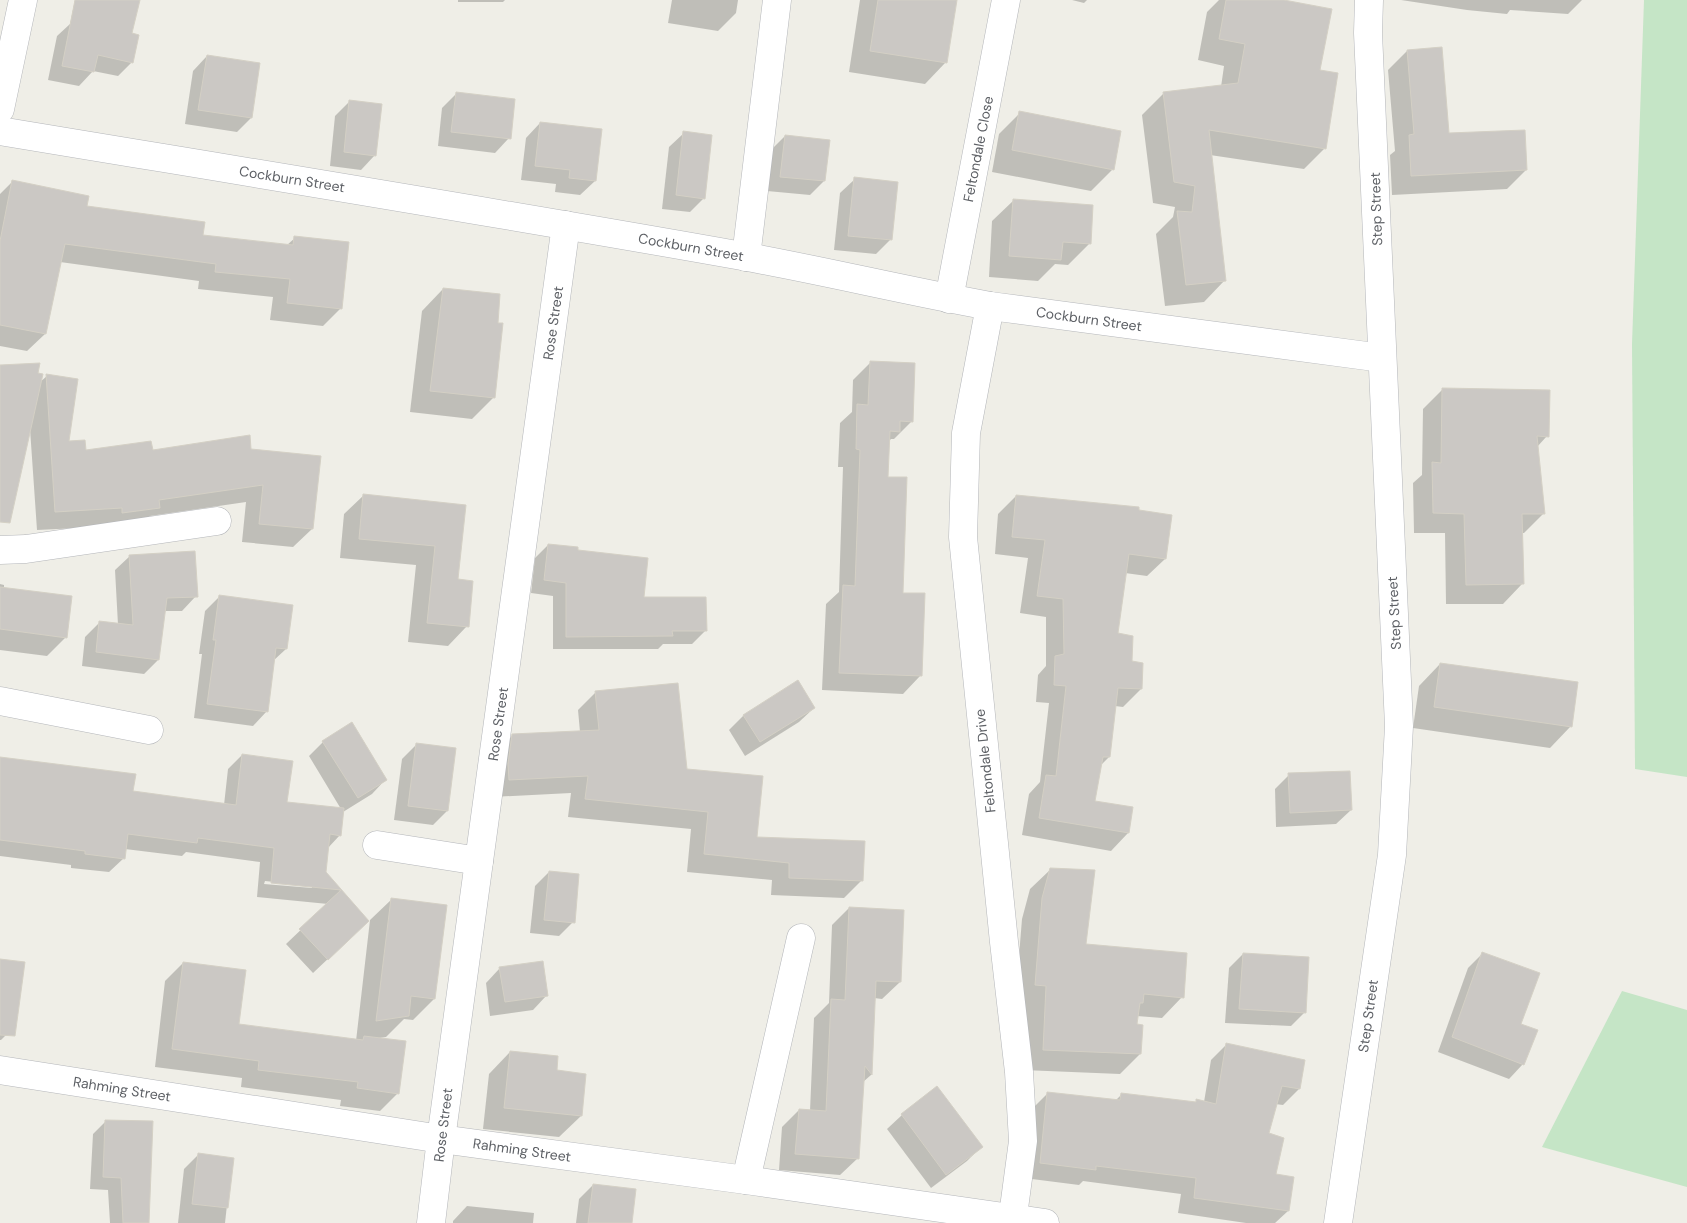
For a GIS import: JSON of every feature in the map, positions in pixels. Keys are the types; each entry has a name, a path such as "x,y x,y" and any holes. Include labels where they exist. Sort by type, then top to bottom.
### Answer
{"street":[{"path":"0,109 23,0"},
{"path":"746,257 776,0"},
{"name":"Feltondale Close","path":"949,299 1006,0"},
{"name":"Step Street","path":"1338,1223 1392,855 1399,726 1368,33 1369,0"},
{"name":"Cockburn Street","path":"0,131 566,225 746,257 990,306 1382,358"},
{"name":"Rose Street","path":"431,1223 440,1139 566,225"},
{"name":"Feltondale Drive","path":"990,306 966,433 962,537 1019,1072 1023,1141 1013,1220"},
{"path":"0,550 26,549 217,521"},
{"path":"0,701 148,730"},
{"path":"377,845 479,861"},
{"path":"746,1180 801,938"},
{"name":"Rahming Street","path":"0,1070 440,1139 746,1180 1013,1220 1046,1223"}],"green space":[{"path":"1644,0 1687,0 1687,777 1635,769 1632,344"},
{"path":"1622,991 1687,1010 1687,1187 1542,1147"}],"building":[{"path":"75,0 140,0 132,33 139,35 133,63 98,55 94,72 62,66"},
{"path":"878,0 957,0 947,63 870,51"},
{"path":"1226,0 1284,0 1332,9 1320,70 1338,73 1326,149 1209,130 1226,281 1186,285 1177,211 1192,212 1195,186 1174,182 1163,92 1238,83 1245,44 1219,39"},
{"path":"1442,47 1449,133 1525,130 1527,170 1411,176 1409,135 1414,134 1407,50"},
{"path":"207,55 260,63 252,118 198,110"},
{"path":"456,92 515,99 511,139 451,132"},
{"path":"349,100 382,104 376,156 344,152"},
{"path":"1019,111 1121,131 1114,170 1012,150"},
{"path":"540,122 602,129 596,181 569,178 570,170 535,166"},
{"path":"683,131 712,135 705,199 676,195"},
{"path":"785,135 830,140 825,181 780,177"},
{"path":"854,177 898,182 892,240 848,236"},
{"path":"12,180 89,196 87,206 205,222 203,235 293,245 294,236 349,242 342,309 287,303 290,279 215,272 216,264 65,244 46,334 0,325 0,241"},
{"path":"1013,199 1093,205 1091,244 1063,242 1061,260 1009,256"},
{"path":"443,288 500,294 498,323 503,323 495,398 430,391"},
{"path":"870,361 915,363 913,422 900,421 900,432 890,431 888,477 907,477 903,593 925,593 922,676 839,673 843,585 855,586 860,450 856,449 857,404 868,405"},
{"path":"40,363 38,373 43,374 10,523 0,522 0,365"},
{"path":"46,374 78,379 69,441 85,440 86,450 151,441 153,450 250,435 251,449 321,456 313,529 259,524 263,485 159,500 160,508 122,513 122,508 55,512"},
{"path":"1442,388 1550,390 1549,437 1537,436 1545,514 1522,514 1524,584 1466,585 1464,514 1433,513 1432,462 1441,463"},
{"path":"363,494 466,505 458,579 473,581 469,627 427,623 435,546 359,539"},
{"path":"1016,495 1139,507 1139,510 1172,515 1166,559 1129,554 1118,633 1133,636 1132,661 1143,663 1142,689 1118,688 1110,757 1103,757 1095,801 1133,807 1129,833 1039,818 1046,775 1056,776 1066,686 1054,685 1055,656 1064,654 1063,599 1037,596 1045,540 1012,537"},
{"path":"548,544 578,547 578,550 648,558 644,597 706,597 707,631 672,631 673,636 566,637 566,583 544,580"},
{"path":"195,551 198,597 167,598 159,660 96,652 99,621 133,625 129,555"},
{"path":"0,587 72,596 67,638 0,629"},
{"path":"219,595 293,605 287,649 276,648 268,712 207,704 216,640 213,640"},
{"path":"1440,663 1578,682 1572,727 1434,707"},
{"path":"798,680 815,708 760,742 743,715"},
{"path":"678,683 687,769 763,776 757,837 865,841 863,881 789,878 789,863 704,854 708,812 585,799 588,776 509,780 508,764 512,734 599,730 595,691"},
{"path":"352,722 387,780 358,798 322,741"},
{"path":"416,743 456,748 448,811 408,806"},
{"path":"242,754 293,761 287,802 344,808 341,836 330,834 326,872 369,921 328,960 299,929 341,890 271,883 274,848 198,838 197,843 128,834 125,859 85,854 85,851 0,840 0,757 136,774 133,791 236,805"},
{"path":"1350,771 1352,810 1290,813 1288,773"},
{"path":"1050,868 1095,870 1086,944 1187,953 1184,998 1144,994 1143,1003 1140,1003 1137,1024 1143,1025 1141,1054 1043,1050 1046,986 1035,985 1042,898"},
{"path":"549,871 579,874 575,923 544,920"},
{"path":"391,898 447,905 435,999 411,996 409,1016 376,1021"},
{"path":"849,907 904,910 901,982 876,981 872,1075 865,1066 859,1159 795,1154 799,1109 826,1111 831,999 845,1000"},
{"path":"1482,952 1540,973 1521,1024 1538,1030 1524,1065 1452,1037"},
{"path":"1243,953 1309,957 1306,1013 1239,1009"},
{"path":"0,959 25,962 15,1036 0,1035"},
{"path":"543,961 548,996 505,1002 499,967"},
{"path":"183,962 246,970 239,1024 363,1040 364,1036 406,1041 399,1094 357,1088 358,1082 258,1070 259,1061 172,1049"},
{"path":"1226,1043 1305,1060 1300,1089 1282,1086 1269,1133 1284,1138 1276,1174 1294,1177 1289,1211 1194,1198 1196,1178 1096,1166 1096,1170 1040,1163 1047,1092 1120,1100 1121,1093 1196,1102 1196,1099 1216,1104"},
{"path":"510,1051 558,1056 557,1070 586,1074 582,1116 504,1108"},
{"path":"937,1086 983,1147 946,1175 901,1114"},
{"path":"105,1120 153,1121 149,1223 123,1223 121,1178 103,1177"},
{"path":"198,1153 234,1158 228,1208 192,1204"},
{"path":"593,1184 636,1189 632,1223 588,1223"}]}
